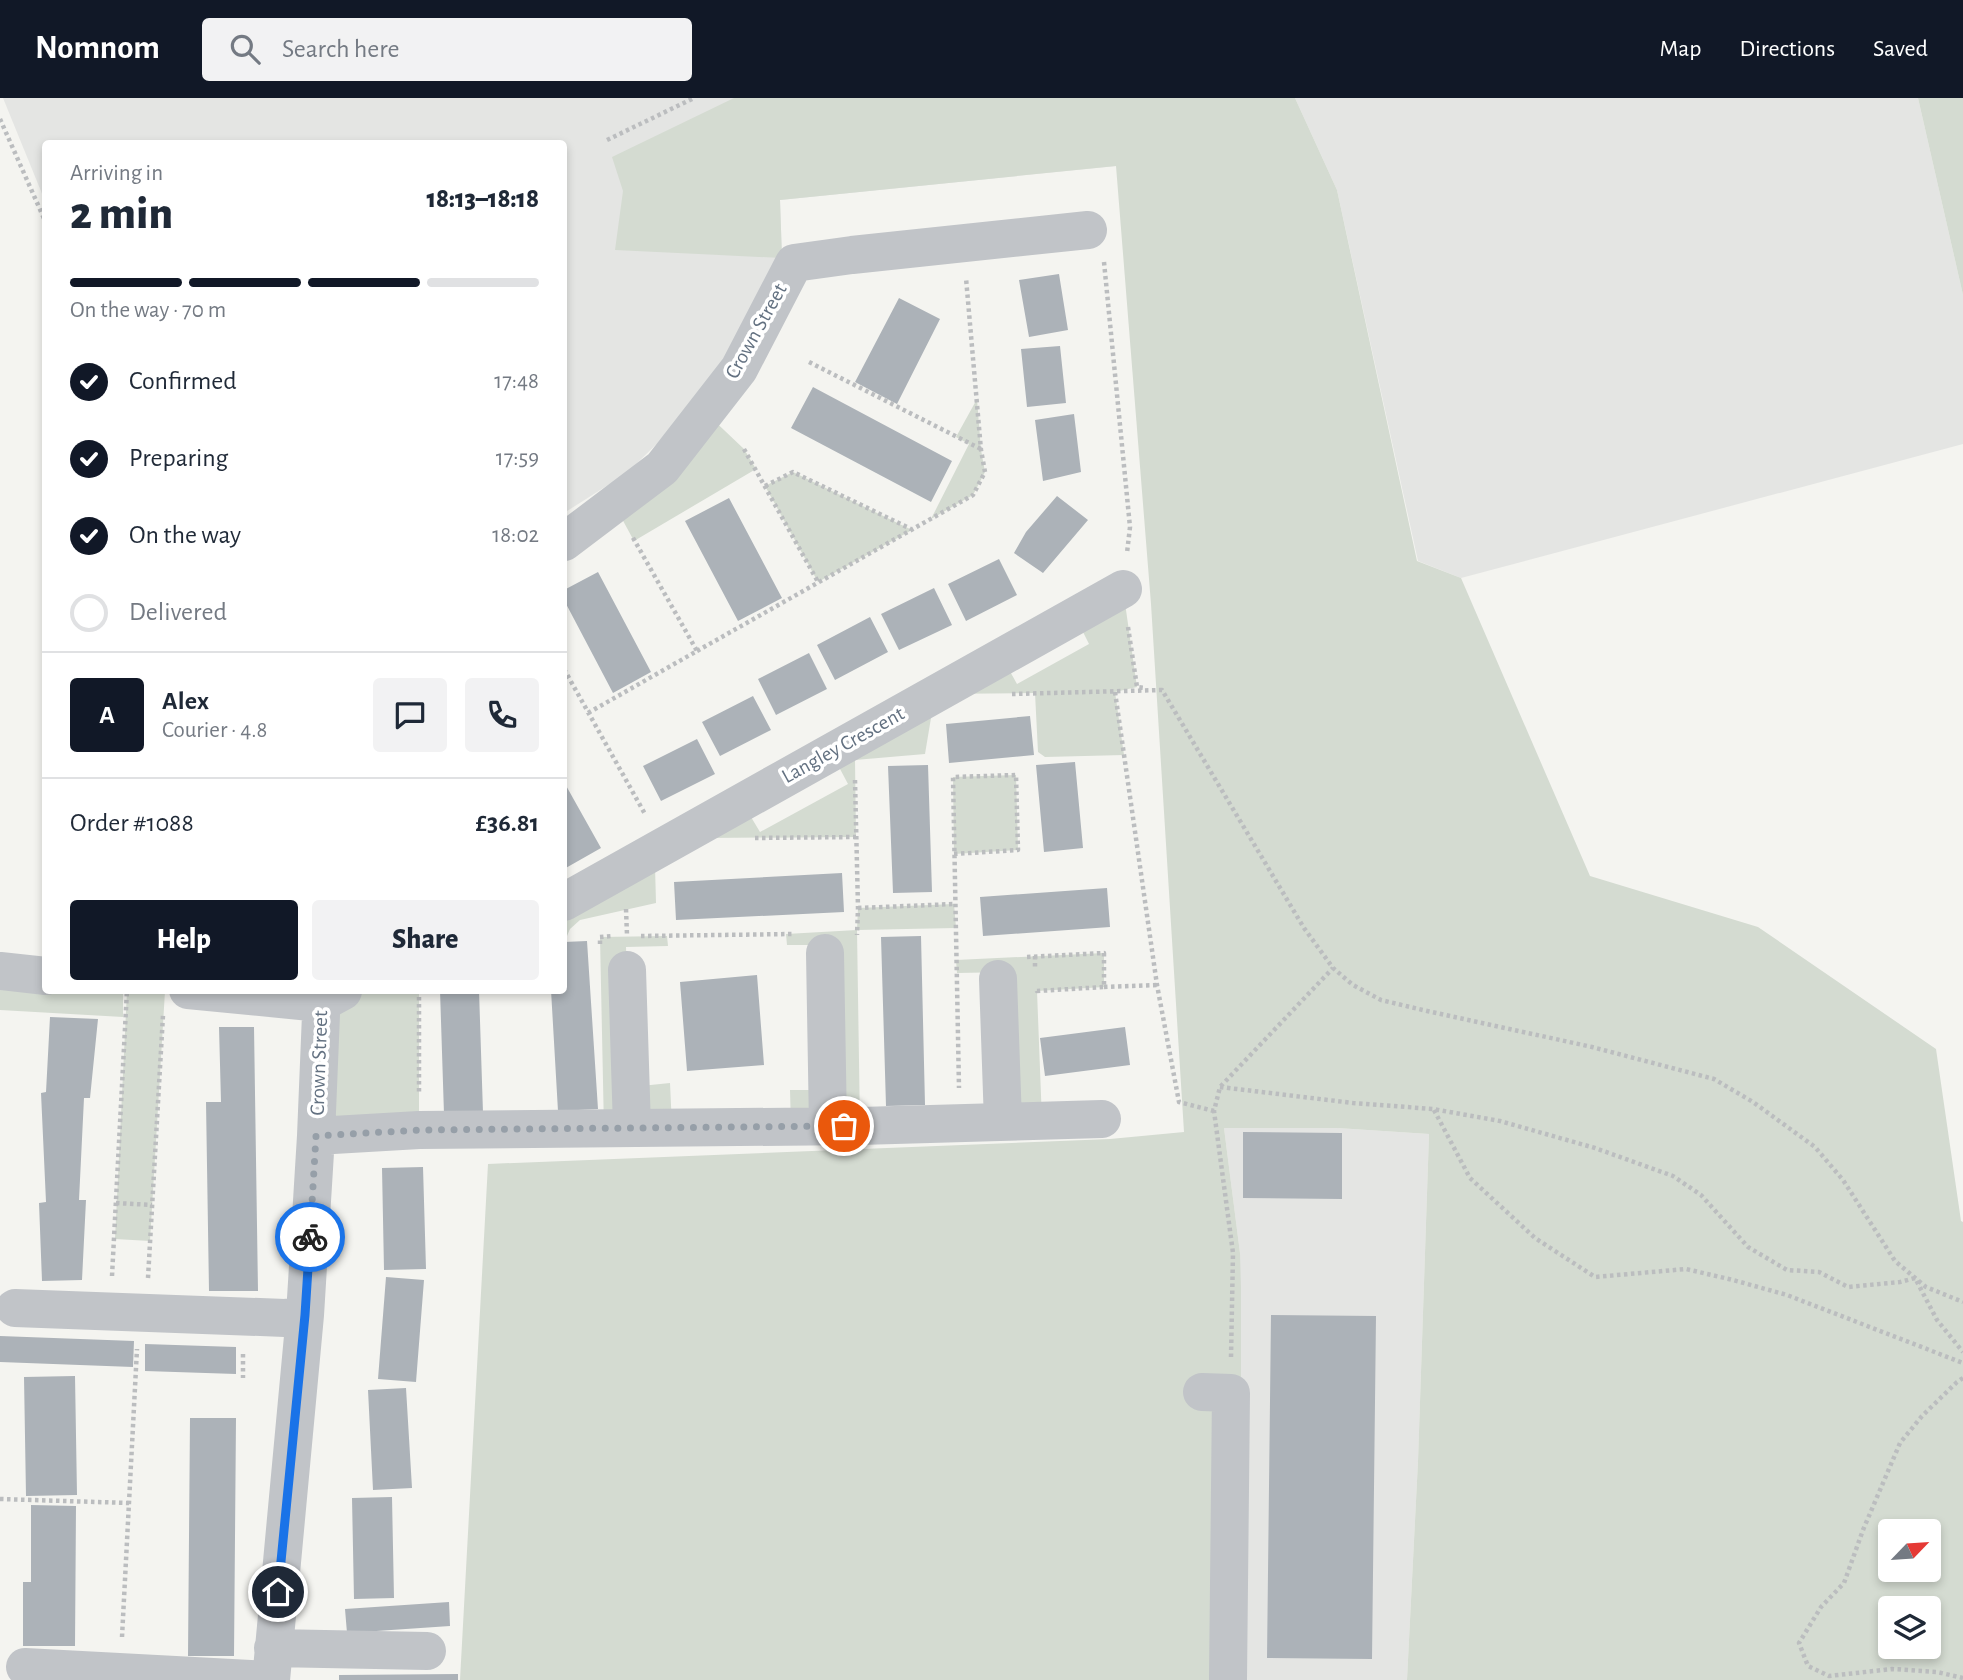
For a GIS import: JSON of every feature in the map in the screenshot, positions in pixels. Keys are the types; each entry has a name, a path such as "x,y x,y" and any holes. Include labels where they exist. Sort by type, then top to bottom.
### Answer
{"street":[{"name":"Crown Street","path":"567,540 662,468 739,369 794,263 852,254 1088,230"},
{"name":"Langley Crescent","path":"567,900 1123,589"},
{"path":"810,944 828,1126"},
{"path":"620,948 632,1128"},
{"path":"996,965 1003,1122"},
{"path":"0,971 42,976"},
{"name":"Crown Street","path":"271,1669 305,1315 316,1136 329,995"},
{"path":"176,997 329,995"},
{"path":"316,1136 419,1130 960,1124 1102,1119"},
{"path":"15,1308 132,1297 285,1318 305,1315"},
{"path":"1216,1392 1230,1659 1228,1680"},
{"path":"25,1667 271,1669 426,1651"}],"path":[{"path":"607,140 694,98"},
{"path":"0,119 42,214"},
{"path":"1088,230 1104,262 1130,527 1123,589 1137,687 1162,690"},
{"path":"587,713 973,495 985,472 964,243"},
{"path":"809,362 981,450"},
{"path":"744,449 818,582"},
{"path":"765,486 793,472 912,530"},
{"path":"630,534 697,651"},
{"path":"567,674 664,847"},
{"path":"1010,694 1162,690"},
{"path":"1162,690 1304,928 1333,968 1353,985 1381,999 1427,1011 1592,1047 1714,1079 1752,1102 1815,1147 1843,1180 1895,1261 1926,1287 1963,1301"},
{"path":"1115,692 1157,985 1179,1102 1214,1111"},
{"path":"954,854 1018,850 1016,775 953,777 954,904 960,1124"},
{"path":"747,838 856,837"},
{"path":"858,908 954,904"},
{"path":"620,948 810,944"},
{"path":"957,960 996,965 1035,956 1104,953 1104,987"},
{"path":"1035,956 1037,991 1157,985"},
{"path":"1216,1392 1233,1253 1214,1111 1220,1087 1333,968"},
{"path":"122,1638 129,1503 132,1297 116,1203 127,994"},
{"path":"419,994 419,1130"},
{"path":"132,1297 152,1205 176,997"},
{"path":"1220,1087 1353,1104 1433,1109 1500,1121 1595,1148 1673,1176 1701,1195 1748,1247 1787,1270 1819,1272 1848,1287 1915,1278"},
{"path":"1433,1109 1469,1178 1535,1238 1595,1277 1686,1269 1787,1295 1963,1363"},
{"path":"116,1203 152,1205"},
{"path":"1915,1278 1937,1320 1963,1352"},
{"path":"1963,1378 1922,1416 1900,1443 1844,1583 1821,1607 1799,1643 1808,1666 1829,1676 1892,1669 1937,1672 1963,1678"},
{"path":"0,1499 129,1503"}],"shaded area":[{"path":"3,98 1115,98 1116,166 780,200 782,258 733,354 691,410 627,473 567,511 567,140 42,140 42,194"},
{"path":"734,98 1295,98 1337,190 1417,561 1461,578 1590,876 1758,927 1936,1049 1963,1222 1963,1680 1407,1680 1418,1461 1429,1134 1337,1128 1224,1128 1240,1253 1241,1288 1241,1429 1234,1680 460,1680 488,1164 1110,1139 1184,1132 1151,604 1116,166 780,200 782,258 615,250 623,191 612,157"},
{"path":"1295,98 1918,98 1963,295 1963,444 1461,578 1418,561 1337,190"},
{"path":"1918,98 1963,98 1963,295"},
{"path":"977,399 985,472 973,495 931,519 969,444 956,437"},
{"path":"705,412 744,449 756,469 634,541 614,504"},
{"path":"793,472 912,530 818,582 765,486"},
{"path":"1123,589 1137,687 1115,692 1124,755 1045,757 1038,752 1035,693 935,694 1002,657 1017,684 1089,644 1075,616"},
{"path":"935,694 925,754 855,760 856,837 706,838 742,802 760,832 848,784 831,752"},
{"path":"1016,775 1018,850 954,854 953,777"},
{"path":"655,866 656,903 580,920 567,936 567,901"},
{"path":"954,904 956,928 857,930 858,908"},
{"path":"857,930 860,1126 791,1126 790,1090 827,1090 821,945 787,945 786,934"},
{"path":"667,936 668,946 626,947 631,1087 670,1083 672,1127 604,1129 600,937"},
{"path":"1104,953 1104,987 1037,991 1042,1121 1019,1122 1011,972 957,973 956,960"},
{"path":"0,981 42,989 42,994 123,994 123,1017 0,1010"},
{"path":"127,994 165,994 150,1241 115,1239"},
{"path":"339,994 419,994 419,1130 316,1136 321,1003"},
{"path":"1224,1128 1337,1128 1429,1134 1418,1461 1407,1680 1234,1680 1240,1253"}],"building":[{"path":"1059,274 1068,330 1029,337 1019,280"},
{"path":"899,298 940,319 897,404 855,382"},
{"path":"1060,346 1066,403 1027,407 1021,349"},
{"path":"813,387 952,461 931,502 791,428"},
{"path":"1074,414 1081,472 1043,481 1035,420"},
{"path":"1057,496 1088,520 1043,573 1014,553 1026,532"},
{"path":"729,498 782,598 738,621 685,521"},
{"path":"999,559 1017,595 966,621 948,584"},
{"path":"598,572 651,672 613,693 567,606 567,588"},
{"path":"934,588 952,625 899,650 881,614"},
{"path":"870,617 888,652 835,680 817,645"},
{"path":"809,653 827,689 776,715 758,679"},
{"path":"753,696 771,730 720,756 702,722"},
{"path":"1030,716 1034,755 949,763 946,724"},
{"path":"697,739 715,774 661,801 643,766"},
{"path":"1075,762 1083,848 1044,852 1036,765"},
{"path":"928,765 932,892 893,893 888,766"},
{"path":"567,787 601,848 567,867"},
{"path":"842,873 844,912 676,920 674,882"},
{"path":"1107,888 1110,927 983,936 980,897"},
{"path":"921,936 925,1105 886,1106 881,937"},
{"path":"587,941 598,1109 558,1111 551,994 567,994 567,942"},
{"path":"757,975 764,1065 687,1071 680,982"},
{"path":"440,994 479,994 483,1113 444,1114"},
{"path":"50,1017 98,1019 90,1098 84,1098 79,1200 86,1200 82,1280 42,1281 39,1203 46,1202 41,1093 46,1092"},
{"path":"219,1027 254,1027 258,1291 209,1291 206,1102 221,1102"},
{"path":"1125,1027 1130,1065 1045,1076 1040,1038"},
{"path":"1243,1132 1342,1133 1342,1199 1243,1198"},
{"path":"423,1167 426,1269 384,1270 382,1168"},
{"path":"386,1277 424,1280 416,1382 378,1379"},
{"path":"1271,1315 1376,1316 1372,1659 1267,1658"},
{"path":"0,1336 134,1341 133,1367 0,1362"},
{"path":"145,1344 236,1347 236,1374 145,1371"},
{"path":"75,1376 77,1495 26,1496 24,1377"},
{"path":"406,1388 412,1488 373,1490 368,1390"},
{"path":"190,1418 236,1418 234,1656 188,1656"},
{"path":"392,1497 394,1598 354,1599 352,1498"},
{"path":"31,1505 76,1506 75,1646 23,1646 23,1582 31,1582"},
{"path":"449,1602 450,1626 347,1633 345,1609"},
{"path":"458,1674 458,1680 339,1680 339,1675"}],"way so far":[{"path":"310,1237 316,1136 419,1130 844,1126"}],"route":[{"path":"278,1592 310,1237"}]}
